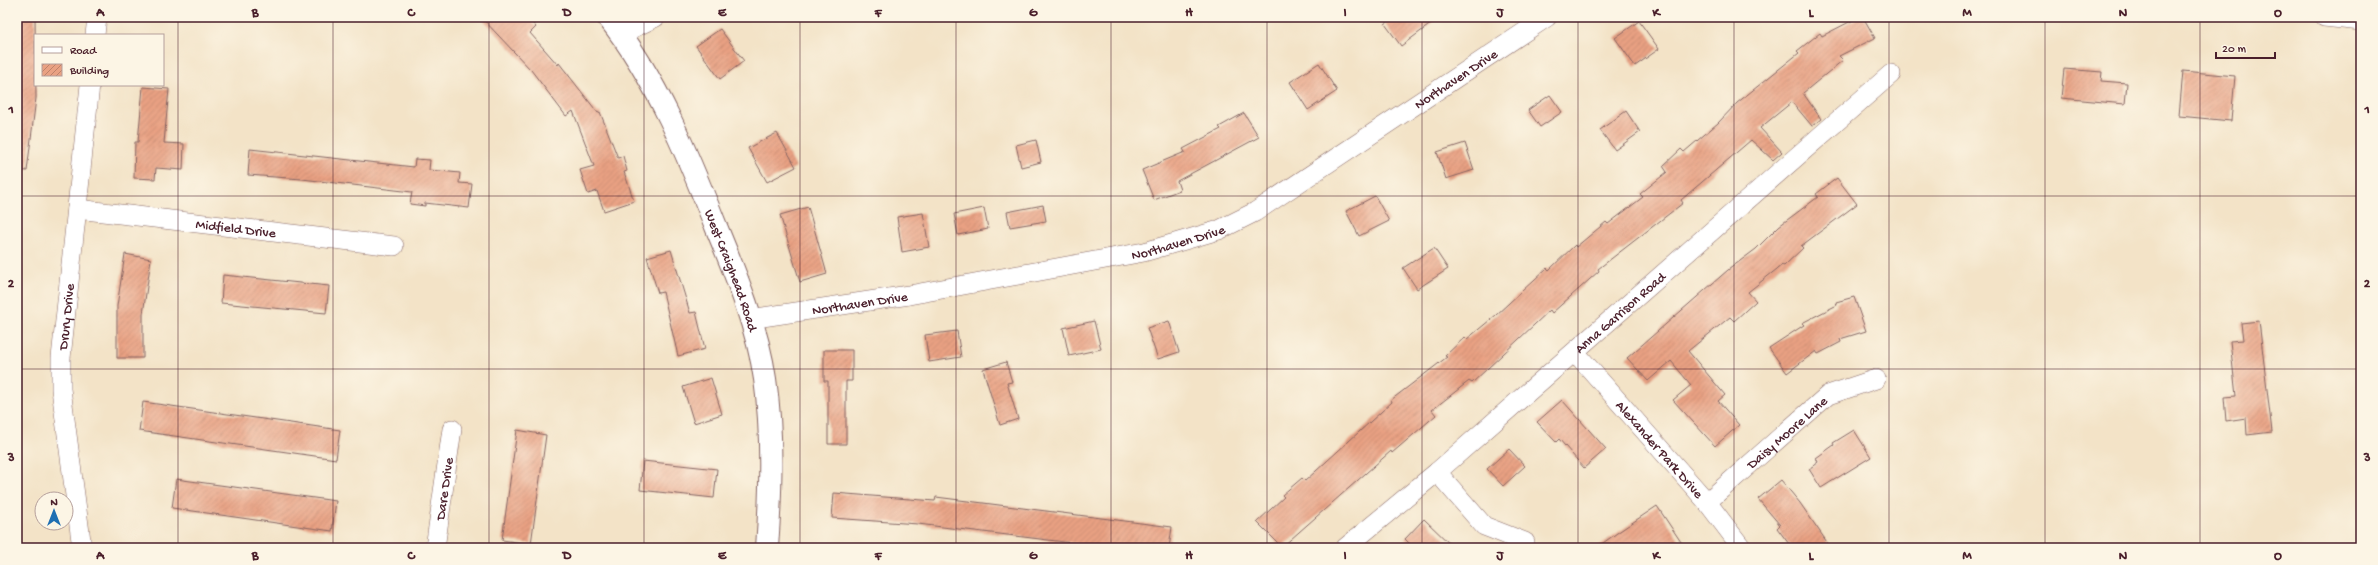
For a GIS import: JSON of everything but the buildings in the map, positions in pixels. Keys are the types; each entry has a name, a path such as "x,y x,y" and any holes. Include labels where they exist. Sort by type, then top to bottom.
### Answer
{"street":[{"path":"95,34 97,17"},
{"name":"West Craighead Road","path":"608,17 643,66 694,170 729,258 750,319 765,378 768,409 770,508 767,548"},
{"path":"621,34 656,17"},
{"name":"Northaven Drive","path":"750,319 909,295 1085,264 1144,252 1219,230 1255,212 1547,17"},
{"path":"2324,17 2361,21"},
{"name":"Anna Garrison Road","path":"1345,548 1437,472 1891,74"},
{"name":"Drury Drive","path":"82,548 61,389 61,358 90,86"},
{"name":"Midfield Drive","path":"77,209 394,246"},
{"name":"Alexander Park Drive","path":"1575,352 1707,502 1742,548"},
{"name":"Daisy Moore Lane","path":"1707,502 1828,395 1876,380"},
{"name":"Dare Drive","path":"435,548 452,430"},
{"path":"1437,472 1484,526 1525,542"}]}
